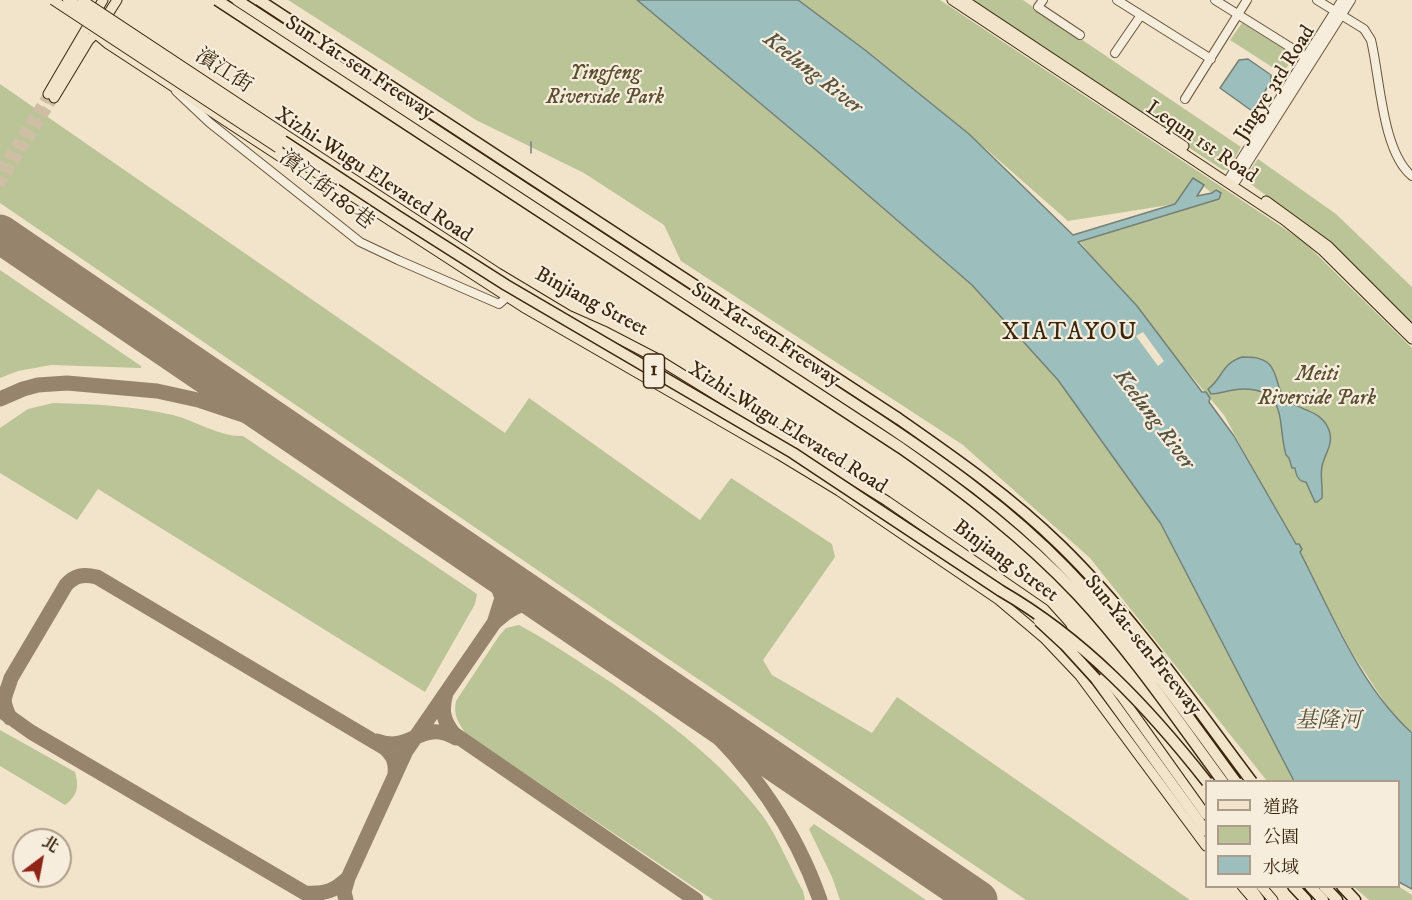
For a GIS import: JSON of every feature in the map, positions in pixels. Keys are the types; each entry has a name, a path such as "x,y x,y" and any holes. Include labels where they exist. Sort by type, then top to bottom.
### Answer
{"highway":[{"name":"Xizhi-Wugu Elevated Road","path":"68,0 409,224 506,285 793,453 1001,591 1029,607 1102,665 1164,728 1205,780"},
{"name":"Sun Yat-sen Freeway","path":"217,0 891,442 975,501 1037,554 1077,595 1146,678 1222,780"},
{"name":"Sun Yat-sen Freeway","path":"237,0 879,420 988,497 1064,566 1099,603 1159,678 1235,780"},
{"path":"259,0 899,419 967,466 1060,545 1097,584 1135,628 1250,780"},
{"path":"1001,591 1034,616 1096,679 1205,830"},
{"path":"1295,888 1306,900"},
{"path":"1312,888 1323,900"},
{"path":"1326,888 1337,900"},
{"path":"1344,888 1355,900"}],"main road":[{"name":"Binjiang Street","path":"47,0 96,33 108,44 283,159 304,165"},
{"name":"Binjiang Street","path":"53,0 507,297 778,453 928,550 1020,616 1057,650 1080,676 1205,845"},
{"name":"Binjiang Street","path":"83,0 310,147 498,273 568,315 665,363 887,501 1044,609 1121,696 1205,814"},
{"name":"濱江街","path":"83,0 283,134 346,173"},
{"path":"103,0 86,27 51,96 117,0"},
{"name":"Lequn 1st Road","path":"952,0 1288,215 1328,246 1412,330"},
{"name":"Lequn 1st Road","path":"964,0 1232,181 1284,220 1323,251 1412,339"},
{"path":"613,360 624,341"},
{"path":"1080,676 1093,664"},
{"path":"1244,888 1257,900"},
{"path":"1263,888 1273,900"}],"street":[{"path":"1117,0 1211,59"},
{"path":"1215,0 1306,57"},
{"path":"1185,99 1247,0"},
{"path":"1317,0 1364,29 1371,40 1388,132 1397,156 1412,176"},
{"name":"Jingye 3rd Road","path":"1232,181 1338,13 1342,0"},
{"name":"Jingye 3rd Road","path":"1232,181 1306,57 1338,13 1351,0"},
{"path":"1040,4 1080,35"},
{"path":"1115,53 1141,15"},
{"name":"濱江街180巷","path":"172,87 210,123 360,242 398,261 499,304 507,297"}],"green space":[{"name":"Yingfeng Riverside Park","path":"288,0 637,0 972,285 1058,380 1161,524 1293,780 1266,780 1090,558 963,445 681,261 664,225 584,173 476,120"},
{"name":"Meiti Riverside Park","path":"795,0 940,0 1303,241 1412,348 1412,732 1395,718 1354,656 1224,415 1080,242 1218,198 1193,178 1175,204 1068,221 969,134"},
{"path":"970,0 1023,0 1241,147 1228,170 1223,170 1200,155"},
{"path":"1242,23 1294,55 1283,74 1230,40"},
{"path":"0,84 505,433 529,398 700,520 731,478 832,544 835,557 763,660 772,675 872,733 897,697 1190,900 1026,900 612,621 0,203"},
{"path":"1258,159 1336,214 1412,287 1412,326 1323,238 1244,179"},
{"path":"0,270 141,368 51,365 18,371 0,378"},
{"path":"53,403 144,409 173,415 226,434 243,436 477,594 475,604 425,692 98,489 77,520 0,473 0,428 28,409"},
{"path":"519,625 633,697 673,727 729,777 768,823 803,891 805,900 713,900 466,734 457,718 456,701 499,636 506,628"},
{"path":"0,730 75,772 77,782 73,798 65,805 0,766"},
{"path":"814,824 926,900 840,900 832,877 809,829"},
{"path":"1400,887 1412,895 1412,900 1369,900 1355,888"}],"water":[{"name":"基隆河","path":"637,0 798,0 865,50 969,134 1073,235 1175,204 1193,178 1204,185 1197,196 1216,190 1221,193 1219,199 1078,242 1137,306 1202,392 1206,392 1210,398 1209,402 1234,436 1296,544 1299,544 1302,549 1300,552 1348,648 1377,694 1412,733 1412,889 1400,883 1400,780 1293,780 1161,524 1058,380 972,285"},
{"path":"1248,59 1271,75 1271,82 1252,111 1220,88 1239,60"},
{"path":"1242,357 1253,357 1269,364 1284,397 1326,423 1330,444 1321,470 1322,498 1317,502 1306,482 1298,478 1295,468 1292,468 1286,455 1278,411 1268,395 1243,389 1211,394 1208,389 1230,363"}],"pier":[{"path":"1143,332 1164,361 1158,366 1136,336"}],"waterway":[{"path":"531,142 531,153"}],"taxiway":[{"path":"0,399 38,385 67,383 157,391 198,400 246,416 326,456 494,576 502,598 495,620"},
{"path":"10,718 4,702 11,678 66,585 76,577 92,576 385,748 394,760 395,775"},
{"path":"346,900 344,892 348,878 406,751 494,623 510,610 530,603 659,682 714,732 751,775 784,823 810,873 820,900"},
{"path":"446,693 444,715 454,734 696,900"},
{"path":"3,712 31,732 317,900"},
{"path":"377,741 388,744 398,743 434,732 456,738"},
{"path":"306,893 329,891 348,878"}],"runway":[{"path":"0,234 978,900"}],"tunnel":[{"path":"0,170 48,94"},
{"path":"0,185 54,98"}],"district":[{"name":"XIATAYOU","path":"1070,334"}],"water label":[{"name":"Keelung River","path":"812,74"},
{"name":"Keelung River","path":"1153,420"}]}
